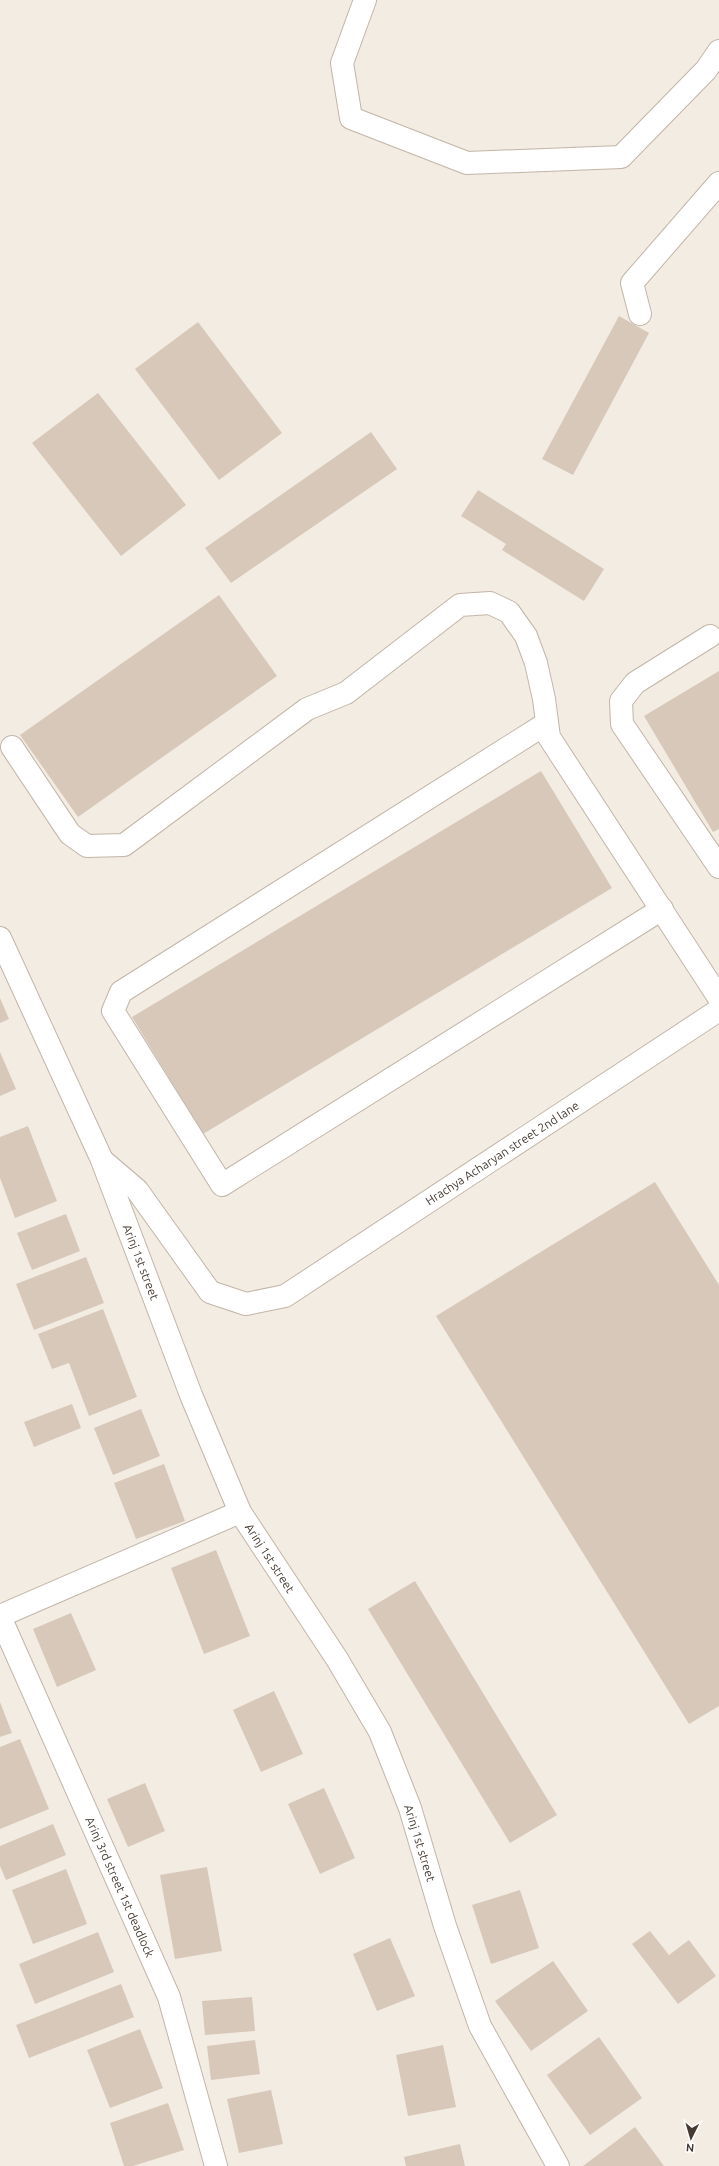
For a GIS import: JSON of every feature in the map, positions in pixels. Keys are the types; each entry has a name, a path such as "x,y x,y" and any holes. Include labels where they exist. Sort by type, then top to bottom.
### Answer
{"street":[{"path":"364,0 342,62 351,118 467,163 621,157 706,70 719,51"},
{"path":"640,314 632,283 719,183"},
{"path":"12,747 70,834 87,846 124,845 307,708 346,693 460,605 490,603 509,612 526,636 536,663 549,737 719,998"},
{"path":"710,636 635,683 621,701 622,724 719,867"},
{"path":"547,723 121,992 113,1011 222,1186 662,909"},
{"name":"Arinj 1st street","path":"0,938 102,1160 192,1395 240,1512 337,1659 380,1732 410,1808 445,1926 480,2026 558,2166"},
{"name":"Hrachya Acharyan street 2nd lane","path":"102,1160 136,1190 210,1292 246,1304 285,1296 719,1010"},
{"path":"0,1616 240,1512"},
{"name":"Arinj 3rd street 1st deadlock","path":"0,1616 169,1997 216,2166"}],"building":[{"path":"619,316 649,333 573,475 542,459"},
{"path":"198,322 282,433 219,480 135,369"},
{"path":"98,393 186,505 121,556 32,443"},
{"path":"371,432 397,469 231,583 205,548"},
{"path":"478,490 604,569 584,601 502,550 506,544 461,516"},
{"path":"219,595 277,676 78,817 20,735"},
{"path":"719,671 719,829 713,832 644,716"},
{"path":"541,771 612,888 203,1134 132,1017"},
{"path":"0,998 9,1019 0,1023"},
{"path":"0,1052 16,1089 0,1096"},
{"path":"28,1126 57,1201 15,1218 0,1178 0,1137"},
{"path":"655,1182 719,1285 719,1706 689,1724 436,1316"},
{"path":"66,1214 80,1251 32,1270 17,1233"},
{"path":"86,1257 104,1303 34,1330 16,1284"},
{"path":"103,1309 137,1397 89,1416 69,1363 52,1369 38,1334"},
{"path":"72,1404 81,1428 34,1447 24,1422"},
{"path":"141,1409 160,1456 113,1475 94,1428"},
{"path":"164,1464 185,1521 136,1539 114,1483"},
{"path":"216,1550 250,1636 204,1654 171,1568"},
{"path":"415,1581 557,1815 510,1843 368,1609"},
{"path":"71,1613 96,1670 57,1687 33,1629"},
{"path":"274,1691 303,1754 261,1772 233,1710"},
{"path":"0,1702 12,1733 0,1737"},
{"path":"20,1739 49,1809 0,1829 0,1747"},
{"path":"145,1783 165,1831 128,1847 107,1799"},
{"path":"324,1788 355,1858 320,1874 288,1804"},
{"path":"53,1824 66,1855 6,1880 0,1866 0,1846"},
{"path":"207,1867 222,1951 175,1959 160,1875"},
{"path":"66,1869 87,1924 33,1944 12,1890"},
{"path":"520,1890 539,1948 491,1964 472,1905"},
{"path":"650,1931 669,1955 689,1940 716,1976 678,2004 632,1944"},
{"path":"98,1932 114,1972 35,2004 19,1964"},
{"path":"390,1938 415,1996 377,2011 353,1954"},
{"path":"553,1961 588,2011 531,2051 495,2001"},
{"path":"121,1984 134,2017 29,2058 16,2025"},
{"path":"252,1997 255,2031 205,2035 202,2001"},
{"path":"140,2029 163,2088 110,2108 87,2050"},
{"path":"599,2037 642,2098 590,2135 547,2075"},
{"path":"255,2040 260,2074 211,2080 207,2046"},
{"path":"443,2045 456,2107 408,2116 396,2055"},
{"path":"271,2090 283,2144 239,2153 227,2099"},
{"path":"168,2103 184,2150 133,2166 124,2166 110,2123"},
{"path":"635,2127 664,2166 583,2166"},
{"path":"460,2144 465,2166 406,2166 404,2157"}]}
